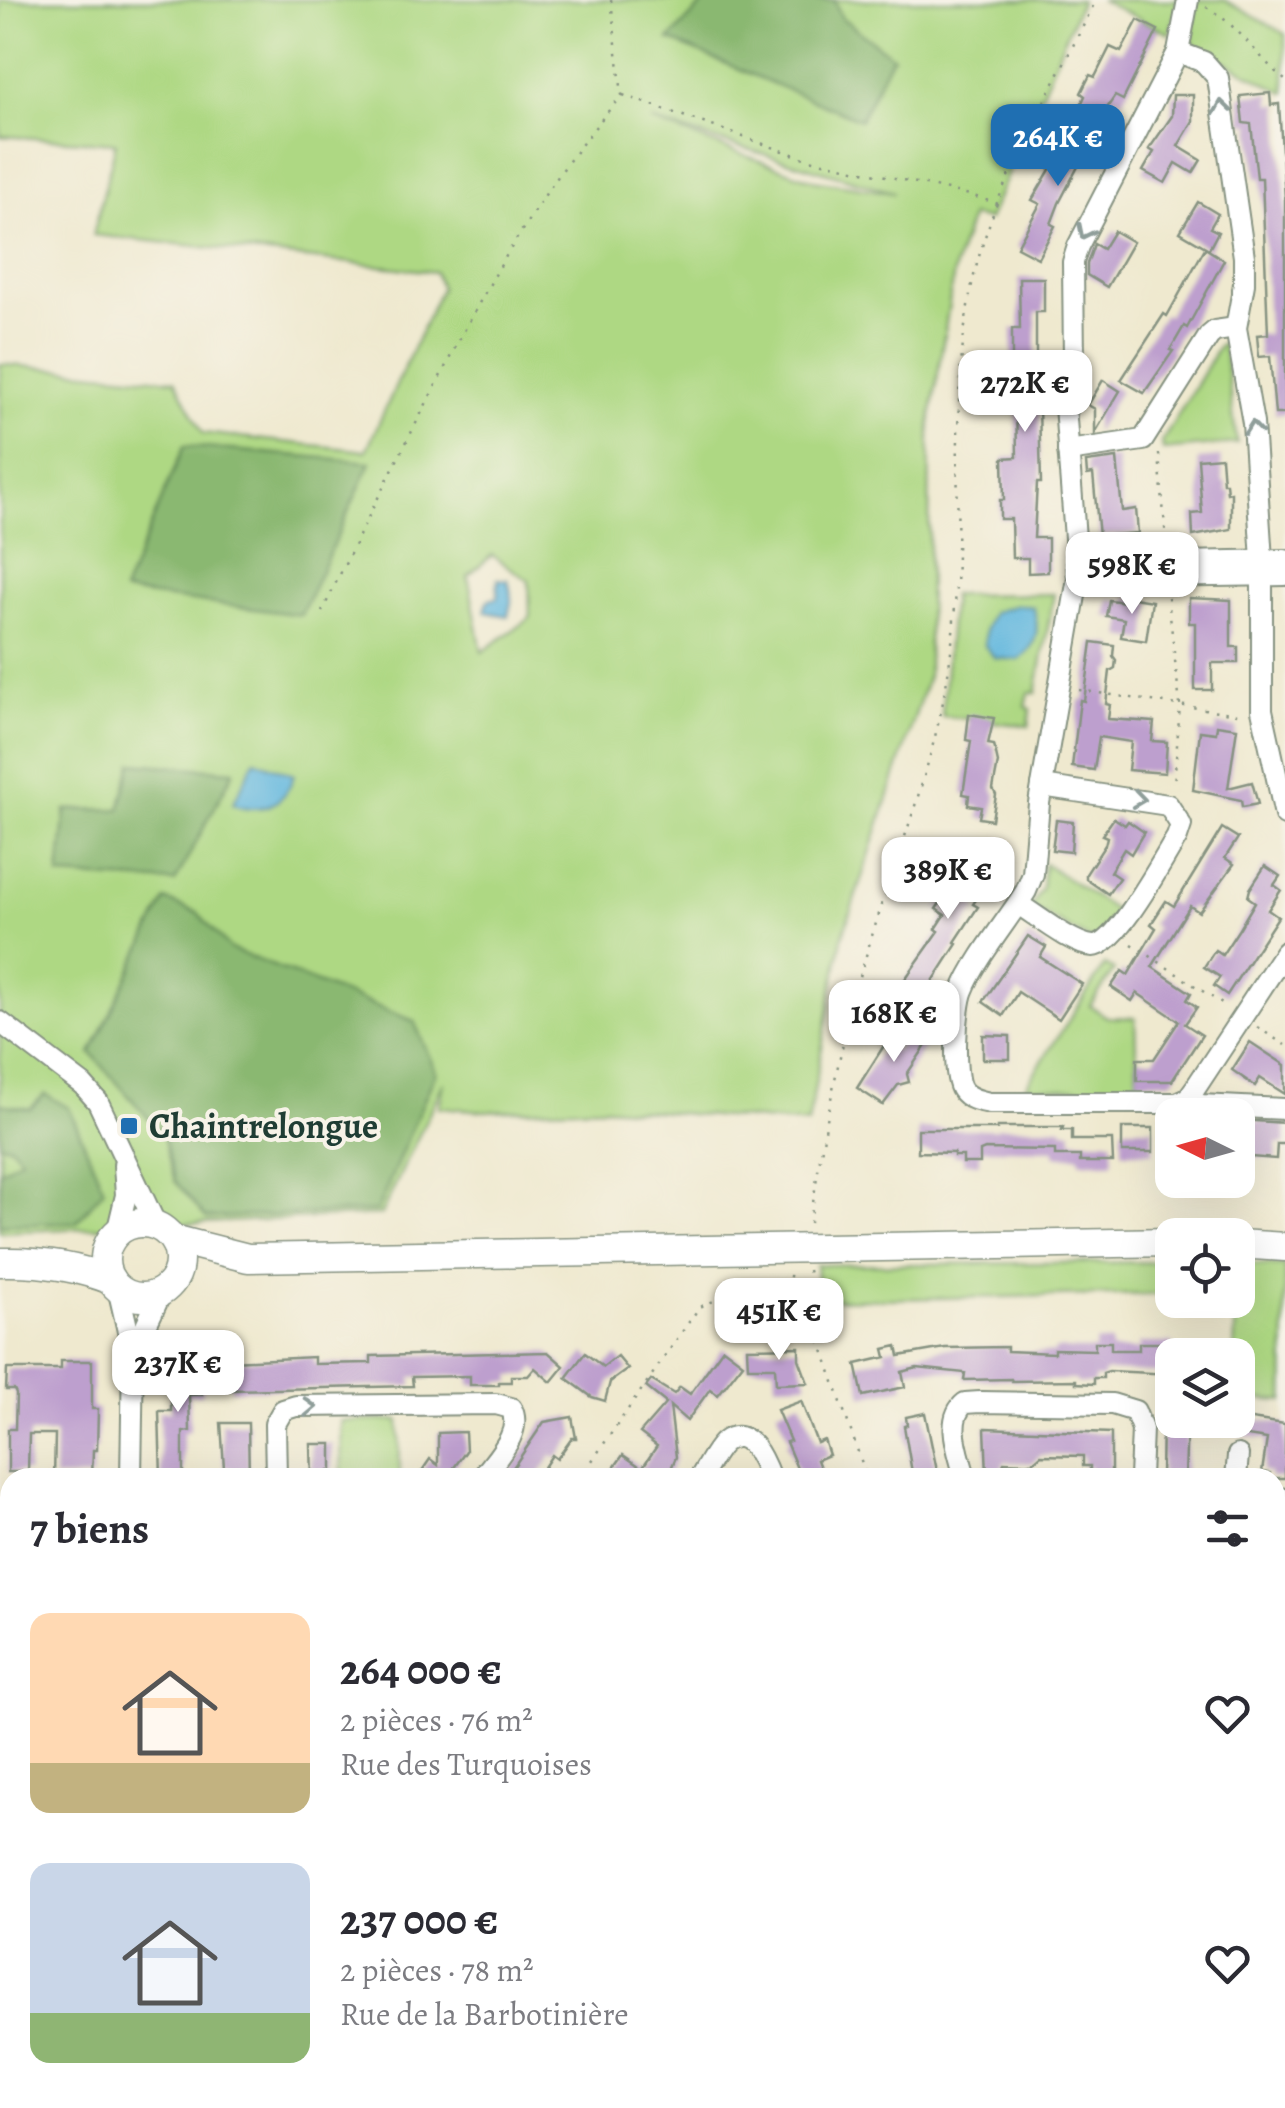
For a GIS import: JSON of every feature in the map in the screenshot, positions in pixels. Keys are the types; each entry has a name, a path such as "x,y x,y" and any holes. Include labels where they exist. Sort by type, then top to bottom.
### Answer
{"main road":[{"path":"32,1262 113,1237 135,1223 248,1258"},
{"path":"164,1232 179,1258 168,1284"},
{"path":"113,1237 106,1268 114,1284"},
{"path":"0,1262 80,1269 140,1296 248,1258 1155,1242"},
{"path":"1255,1245 1285,1246"}],"street":[{"path":"1155,1103 990,1103 974,1099 962,1090 958,1074 958,1009 963,989 1033,874 1042,786 1078,570 1065,406 1074,362 1073,262 1178,52 1188,2"},
{"path":"1178,52 1204,62 1218,78 1244,256 1244,284 1236,328 1253,423 1262,568 1263,720 1285,815"},
{"path":"1068,450 1132,444 1149,435 1209,336 1215,331 1236,328"},
{"path":"1262,568 1285,560"},
{"path":"1078,570 1262,568 1285,575"},
{"path":"1018,904 1090,946 1100,945 1115,932 1181,825 1168,804 1042,786"},
{"path":"1188,1098 1285,952"},
{"path":"0,1022 98,1102 164,1232"},
{"path":"1255,1108 1285,1110"},
{"path":"113,1237 126,1195 122,1148"},
{"path":"114,1284 133,1353 131,1468"},
{"path":"133,1353 168,1284"},
{"path":"962,1468 955,1416 965,1403 980,1402 1112,1404 1136,1411 1142,1429 1140,1468"},
{"path":"276,1468 275,1424 282,1410 296,1406 496,1404 512,1408 517,1418 515,1430 489,1468"},
{"path":"707,1468 724,1442 734,1438 747,1440 757,1448 766,1468"},
{"path":"1237,1468 1238,1455"}],"path":[{"path":"322,612 383,483 522,224 576,148 622,95 611,0"},
{"path":"786,1299 804,1248 825,1122 852,1010 879,914 922,793 944,694 953,628 959,390 966,320 982,250 999,204 1096,0"},
{"path":"1188,2 1219,14 1285,80"},
{"path":"622,95 801,157 999,204"},
{"path":"1149,435 1158,447 1180,705 1174,792 1168,804"},
{"path":"1059,686 1263,720"},
{"path":"1115,932 1285,1046"},
{"path":"804,1248 814,1296 810,1312 864,1468"},
{"path":"587,1468 687,1325 709,1300 786,1299 810,1312"}],"green space":[{"path":"0,0 707,0 669,40 892,56 842,18 834,0 1081,0 988,220 971,216 955,265 930,425 928,676 842,938 808,1124 606,1107 484,1111 439,1107 444,1082 381,1215 0,1232 0,364 175,380 203,433 366,451 441,288 435,272 93,235 116,143 0,136","holes":["651,121 893,193 813,180","492,555 529,581 530,618 482,652 468,576","121,809 59,876 66,810","198,913 229,949 414,1021 175,1181 163,1135"]},
{"path":"707,0 834,0 842,18 892,56 860,120 669,40"},
{"path":"1100,0 1178,0 1170,34"},
{"path":"1196,0 1224,0 1285,34 1285,93 1192,44"},
{"path":"1223,344 1237,443 1163,450 1162,442"},
{"path":"184,446 371,462 301,615 123,592"},
{"path":"1054,594 1036,693 1029,693 1026,707 1031,709 1029,726 942,716 952,595"},
{"path":"132,763 234,771 175,882 59,876 66,810 120,809"},
{"path":"1044,863 1116,911 1098,938 1090,940 1031,907 1042,887"},
{"path":"165,900 198,913 230,949 414,1021 436,1072 377,1211 206,1218 175,1181 163,1135 91,1053"},
{"path":"1105,965 1114,970 1090,1006 1107,1017 1135,1018 1134,1091 1025,1087"},
{"path":"45,1094 69,1108 104,1189 76,1223 0,1225 0,1171 21,1158 11,1146 0,1144 0,1104 30,1109"},
{"path":"1155,1262 1155,1294 819,1300 816,1265"},
{"path":"1255,1264 1285,1266 1284,1401 1255,1399 1255,1338 1235,1338 1236,1318 1255,1318"},
{"path":"399,1420 400,1468 342,1468 341,1421"}],"water":[{"path":"498,579 508,580 512,598 508,616 485,612 488,600 497,598"},
{"path":"1017,605 1033,607 1037,629 1034,642 1019,660 995,658 985,646 985,629 993,612"},
{"path":"255,760 294,775 290,785 278,800 263,807 233,804"}],"building":[{"path":"1138,20 1158,30 1123,100 1115,96 1101,117 1080,107 1085,96 1081,93 1090,75 1095,77 1110,47 1121,52"},
{"path":"1270,93 1271,105 1279,104 1285,199 1285,414 1275,414 1270,356 1259,357 1257,335 1268,334 1262,178 1257,178 1251,124 1243,123 1240,96"},
{"path":"1173,95 1193,95 1193,121 1178,146 1201,160 1193,173 1176,163 1165,183 1143,171 1154,152 1149,149 1172,116"},
{"path":"1086,121 1106,131 1090,163 1082,159 1059,203 1051,224 1055,226 1038,258 1017,247 1040,204 1032,200 1055,161 1063,165"},
{"path":"1198,202 1218,214 1210,228 1218,232 1209,249 1180,232"},
{"path":"1114,231 1133,242 1107,287 1087,275 1087,264 1094,244 1103,249"},
{"path":"1205,248 1224,260 1187,328 1184,326 1170,350 1173,351 1144,393 1121,380 1164,314 1167,316"},
{"path":"1019,278 1044,278 1044,312 1036,312 1036,370 1032,370 1033,406 1039,406 1041,483 1037,483 1034,538 1048,538 1048,572 1028,573 1028,558 1012,558 1011,519 1000,519 1000,500 1004,500 1003,458 1017,457 1016,396 1010,396 1009,360 1012,329 1020,329"},
{"path":"1103,380 1120,391 1095,433 1095,409 1088,405"},
{"path":"1221,457 1223,483 1227,493 1231,492 1231,529 1193,536 1192,514 1202,513 1198,459"},
{"path":"1117,458 1122,511 1136,509 1138,533 1099,536 1093,474 1087,475 1086,462"},
{"path":"1127,597 1152,601 1146,641 1121,637 1124,619 1106,616 1109,600 1127,602"},
{"path":"1189,598 1231,600 1231,647 1238,647 1238,663 1212,663 1212,690 1195,690 1195,623 1189,623"},
{"path":"1092,642 1114,645 1115,668 1110,671 1106,704 1110,705 1108,719 1154,722 1152,741 1167,742 1165,773 1128,770 1131,742 1099,737 1094,770 1072,767"},
{"path":"969,714 994,718 988,744 994,745 998,763 992,820 979,818 981,807 968,805 969,795 963,794 971,741 966,740"},
{"path":"1217,725 1237,728 1228,788 1252,782 1258,804 1242,807 1241,800 1193,790 1200,731 1216,733"},
{"path":"1114,818 1125,825 1128,821 1144,832 1131,854 1124,849 1110,872 1119,878 1108,894 1086,879 1086,874 1105,845 1107,837 1102,835"},
{"path":"1056,820 1073,822 1071,852 1052,850"},
{"path":"1222,828 1238,838 1225,858 1234,864 1199,912 1190,906 1152,967 1191,993 1187,1000 1197,1007 1185,1024 1202,1035 1172,1081 1137,1081 1137,1059 1154,1059 1179,1021 1137,993 1132,1001 1111,987 1122,971 1128,975 1156,928 1151,924 1166,901 1174,906"},
{"path":"956,851 988,872 987,884 973,904 978,907 957,944 919,1003 898,989 939,931 936,929 945,915 936,909 950,889 937,881"},
{"path":"1265,866 1280,876 1274,885 1281,890 1268,910 1278,917 1227,995 1214,986 1220,977 1204,967 1215,950 1222,955 1239,929 1255,902 1248,897 1250,889"},
{"path":"1028,936 1046,947 1040,957 1082,984 1059,1019 1018,992 1003,1016 983,1002"},
{"path":"914,1023 933,1035 907,1074 909,1082 898,1085 883,1105 857,1088 885,1044 896,1051"},
{"path":"983,1035 1010,1036 1010,1059 983,1059"},
{"path":"1250,1042 1285,1065 1285,1094 1260,1078 1255,1086 1232,1070"},
{"path":"1255,1121 1285,1123 1285,1144 1277,1144 1276,1159 1255,1157"},
{"path":"1063,1127 1062,1130 1072,1130 1072,1140 1112,1140 1113,1162 1080,1162 1080,1156 1055,1156 1055,1150 985,1149 980,1151 980,1163 963,1163 963,1156 954,1153 918,1152 918,1129"},
{"path":"1122,1128 1153,1128 1153,1152 1122,1152"},
{"path":"1095,1342 1111,1342 1111,1350 1139,1350 1139,1343 1155,1343 1155,1373 1109,1371 1103,1373 1103,1378 1094,1378 1094,1384 1076,1380 964,1380 965,1373 917,1368 902,1372 905,1387 863,1396 856,1364 886,1357 884,1349 897,1346 899,1356 945,1348 1007,1347 1007,1351 1054,1353 1054,1349 1095,1350"},
{"path":"799,1347 808,1383 776,1384 775,1367 748,1367 747,1348"},
{"path":"723,1348 743,1363 718,1395 710,1389 687,1421 670,1406 676,1457 671,1468 642,1468 657,1446 640,1433 666,1403 646,1387 651,1380 674,1394 680,1387 690,1394"},
{"path":"548,1352 564,1366 551,1382 535,1368 528,1376 511,1376 511,1382 499,1385 470,1385 470,1376 412,1377 413,1386 231,1390 231,1361 314,1357 314,1364 371,1363 371,1356"},
{"path":"585,1353 603,1367 617,1356 628,1369 610,1382 605,1401 592,1397 566,1378"},
{"path":"202,1358 202,1395 189,1395 190,1431 183,1432 183,1468 161,1468 159,1411 171,1411 171,1359"},
{"path":"61,1361 92,1361 92,1409 98,1409 92,1468 54,1468 55,1434 29,1434 28,1468 8,1468 8,1429 15,1429 16,1394 6,1390 7,1369 61,1369"},
{"path":"801,1401 817,1443 824,1440 829,1455 817,1460 820,1468 797,1468 777,1410"},
{"path":"925,1413 936,1468 911,1468 906,1417"},
{"path":"572,1417 576,1438 557,1459 552,1455 544,1468 513,1468 544,1422"},
{"path":"1255,1420 1285,1424 1285,1468 1263,1468 1267,1439 1255,1437"},
{"path":"221,1423 248,1423 249,1468 224,1468"},
{"path":"985,1428 1111,1433 1111,1468 1083,1466 1083,1456 1041,1455 1032,1463 1004,1462 1003,1468 987,1468"},
{"path":"465,1432 466,1451 454,1468 424,1468 430,1459 438,1465 438,1433"},
{"path":"1162,1438 1186,1438 1185,1468 1161,1468"},
{"path":"311,1444 332,1444 332,1468 312,1468"},
{"path":"623,1455 642,1468 614,1468"}],"place":[{"name":"Chaintrelongue","path":"129,1126"}]}
